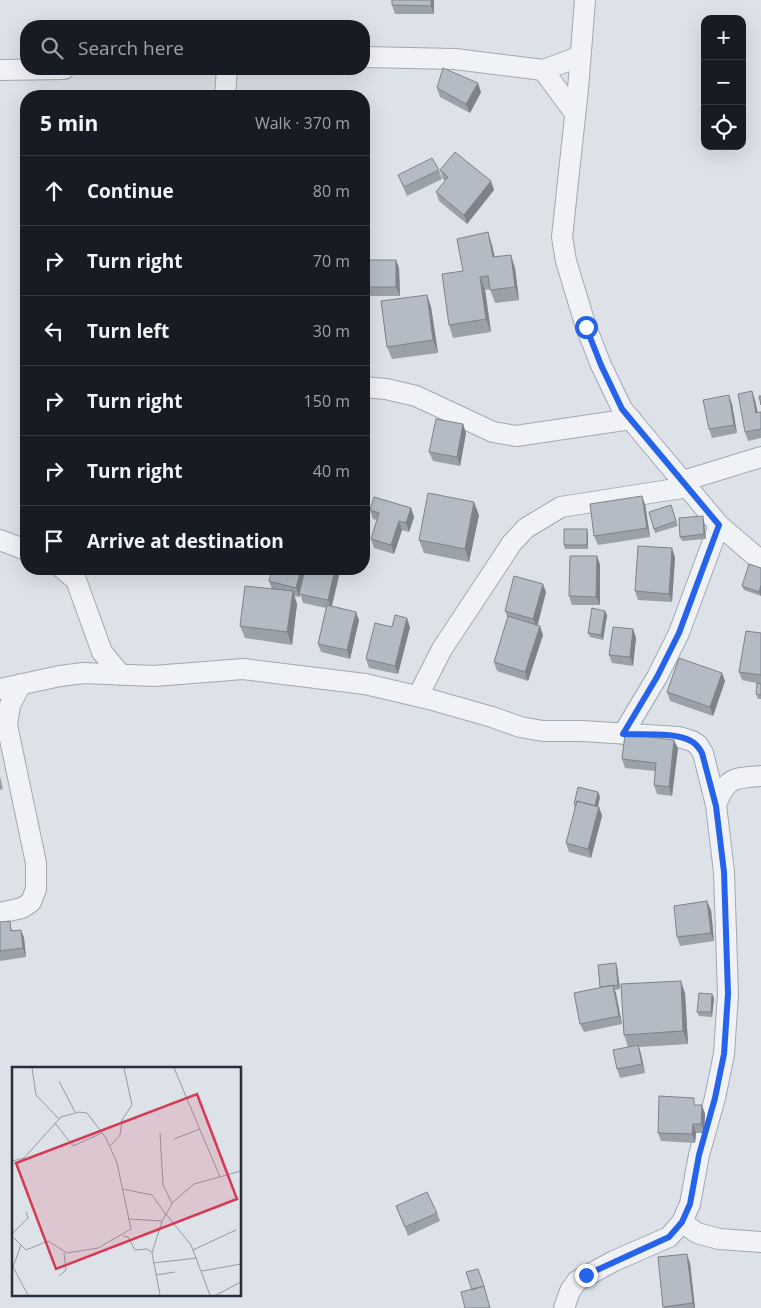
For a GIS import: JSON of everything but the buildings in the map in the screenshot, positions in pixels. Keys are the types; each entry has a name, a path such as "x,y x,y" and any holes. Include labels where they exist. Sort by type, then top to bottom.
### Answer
{"street":[{"path":"585,0 579,57 578,90 574,112 562,237 566,261 586,327 601,365 622,409 719,525 761,561"},
{"path":"370,57 455,59 543,70 579,57"},
{"path":"0,70 20,70"},
{"path":"543,70 574,112"},
{"path":"225,90 227,75"},
{"path":"370,388 416,396 493,432 516,436 631,419"},
{"path":"418,696 442,649 512,543 526,528 561,507 686,484 761,458"},
{"path":"623,734 657,677 679,633 719,525"},
{"path":"0,540 20,548"},
{"path":"70,575 76,580 102,652 121,675"},
{"path":"0,689 83,673 154,676 243,669 365,684 418,696 520,727 543,731 679,737 692,741 698,746 702,753 716,806 724,872 728,994 724,1054 715,1098 699,1155 690,1204 682,1222 669,1237 614,1261 577,1281 570,1291 564,1308"},
{"path":"0,913 22,908 30,902 36,889 36,863 7,725 10,705 21,684"},
{"path":"716,806 721,790 728,783 738,778 761,776"},
{"path":"682,1222 698,1233 719,1239 761,1242"}],"route":[{"path":"586,327 601,365 622,409 719,525 679,633 657,677 623,734 679,737 692,741 702,753 716,806 724,872 728,994 724,1054 715,1098 699,1155 690,1204 682,1222 669,1237 586,1275"}]}
